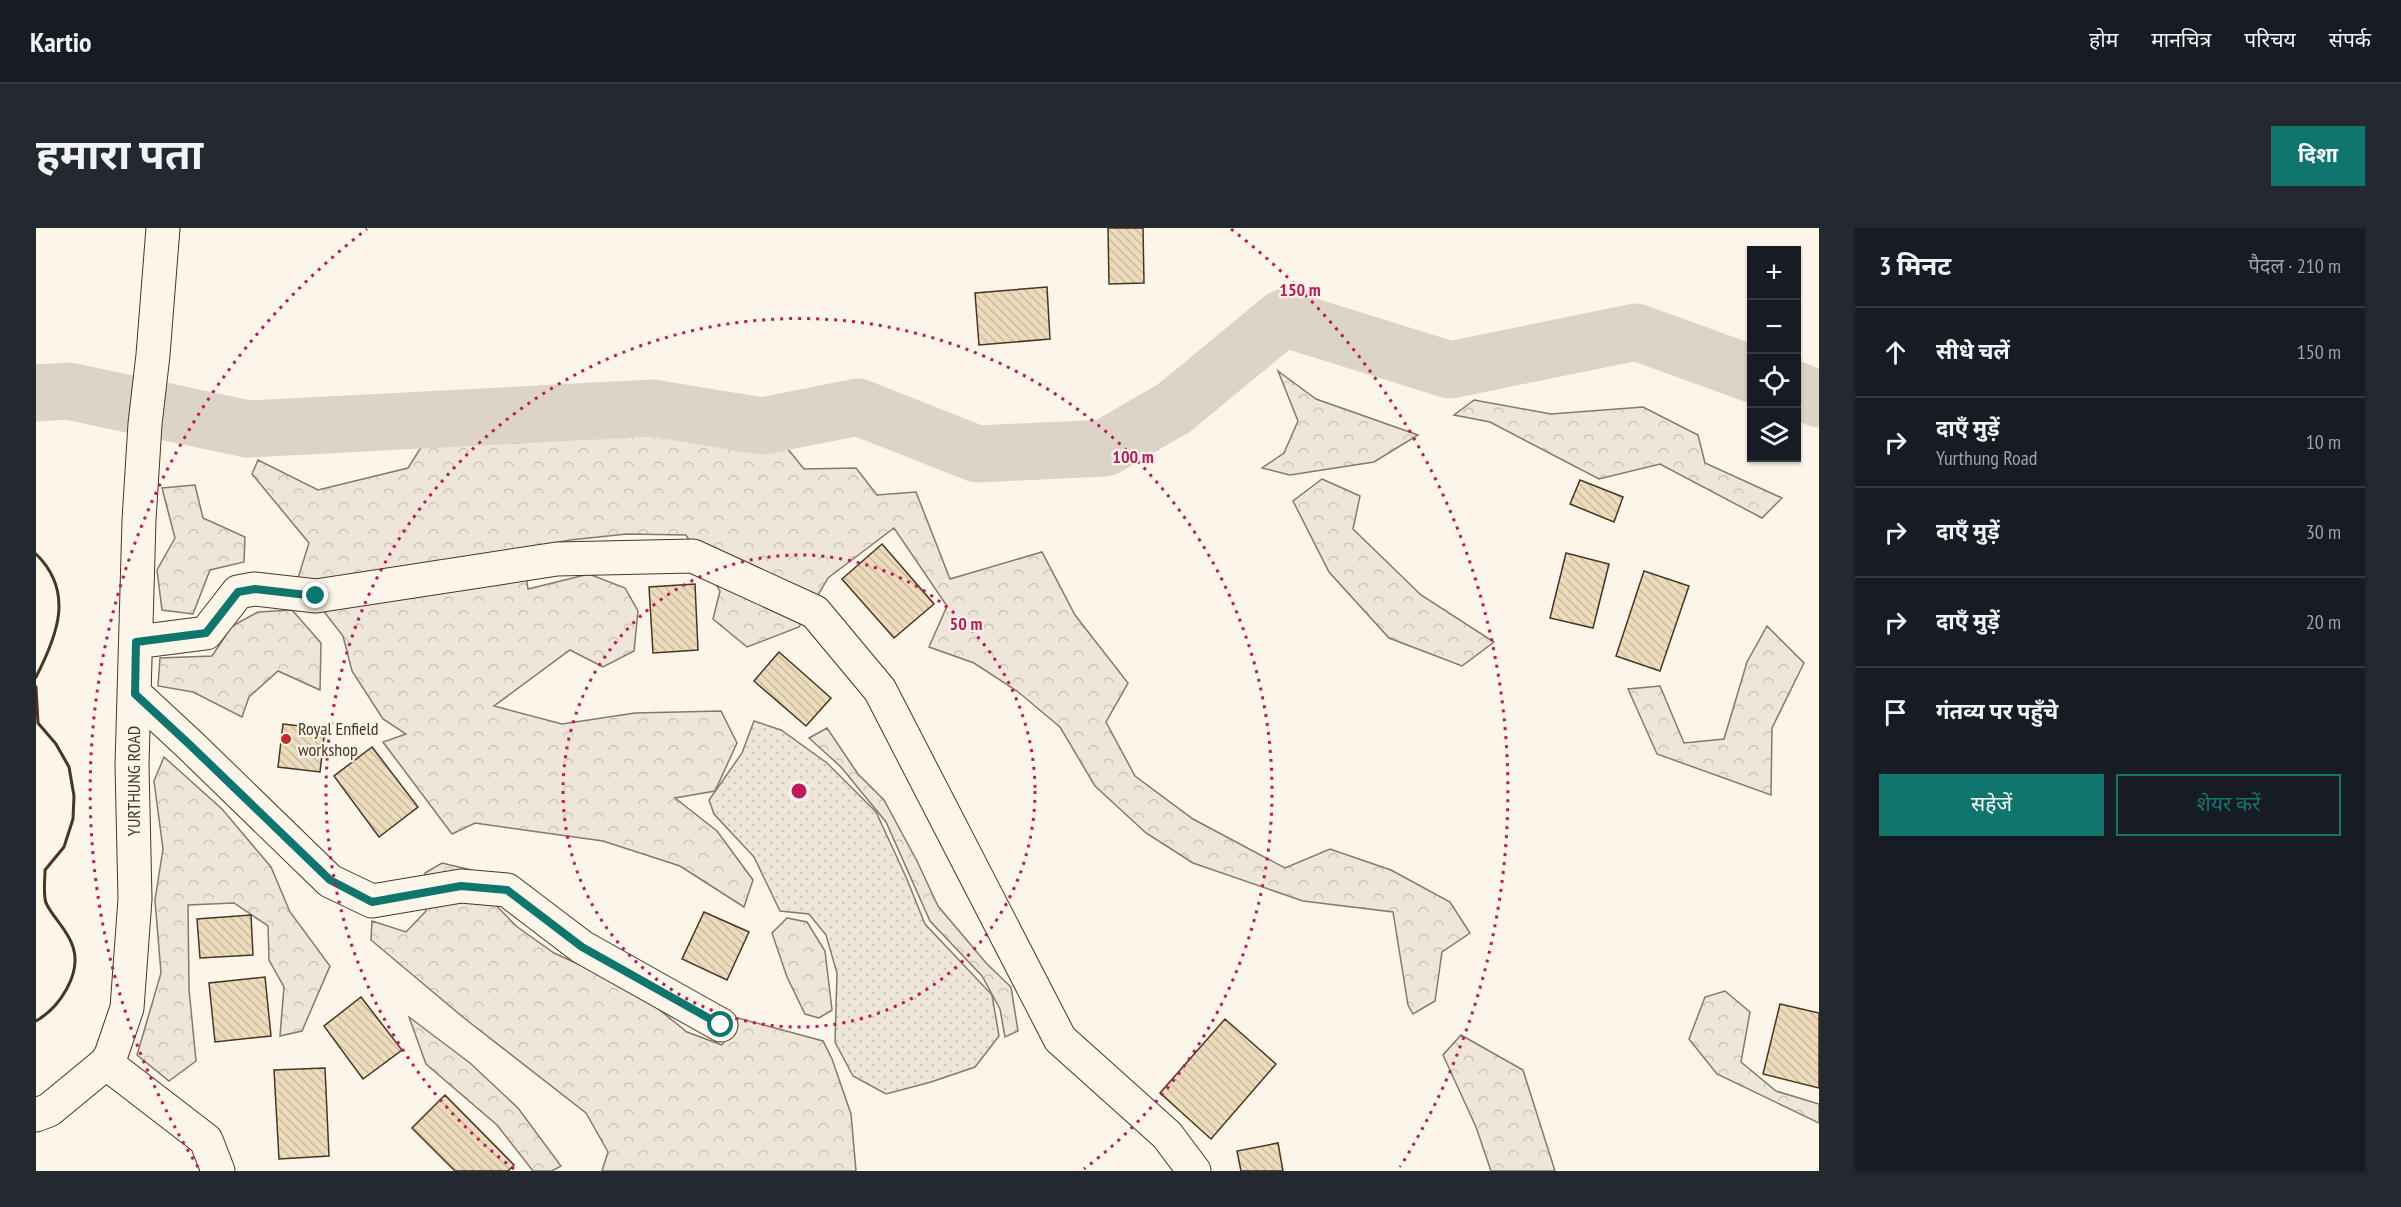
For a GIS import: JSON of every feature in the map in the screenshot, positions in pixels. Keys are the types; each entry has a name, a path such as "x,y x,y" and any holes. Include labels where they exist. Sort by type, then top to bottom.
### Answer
{"street":[{"name":"YURTHUNG ROAD","path":"36,1115 49,1110 106,1062 111,1055 127,1008 135,899 132,765 139,520 145,424 151,380 163,228"},
{"path":"136,642 206,633 238,592 255,589 316,596 557,559 693,556 815,612 880,690 1060,1039 1167,1135 1194,1171"},
{"path":"135,694 330,880 372,902 461,886 507,890 582,947 721,1025"},
{"path":"106,1062 206,1140 219,1171"}],"green space":[{"path":"1278,371 1316,399 1418,435 1374,462 1290,475 1262,468 1284,453 1298,421"},
{"path":"1474,400 1551,414 1643,407 1698,435 1705,463 1782,498 1762,518 1660,464 1599,479 1490,422 1454,415"},
{"path":"586,432 675,435 787,448 804,469 856,468 877,495 916,492 950,579 1042,552 1075,615 1128,683 1106,722 1135,776 1193,819 1285,868 1330,849 1391,870 1450,902 1470,933 1442,952 1435,1001 1413,1014 1408,1005 1393,912 1303,901 1193,863 1146,833 1095,786 1060,727 1017,691 974,663 929,647 947,606 894,528 828,578 799,627 747,647 713,619 720,591 686,535 627,534 570,540 522,549 528,589 589,574 625,588 638,611 634,651 603,667 570,650 494,706 562,724 635,713 721,711 737,743 715,791 675,798 717,831 753,880 744,907 680,866 603,841 475,823 452,834 383,742 406,734 383,719 352,671 343,636 298,578 309,543 252,474 258,460 318,490 408,468 427,438 515,443"},
{"path":"1322,479 1360,496 1353,529 1421,595 1494,642 1462,666 1389,638 1329,572 1293,501"},
{"path":"195,485 203,518 245,537 244,562 210,570 193,614 162,610 157,570 175,538 162,488"},
{"path":"292,610 321,643 320,690 278,671 249,697 242,717 193,692 158,686 160,658 212,656 232,626 258,612"},
{"path":"1767,626 1804,663 1772,728 1771,795 1657,754 1628,689 1660,686 1684,743 1724,739 1747,662"},
{"path":"754,721 781,730 827,763 876,812 925,924 992,995 999,1036 975,1067 886,1094 853,1076 835,1042 837,973 826,935 809,914 780,911 754,857 714,814 709,800 742,753"},
{"path":"827,728 858,774 884,800 938,906 987,964 1011,987 1018,1031 1005,1037 1000,1009 982,976 930,921 886,822 841,767 809,738"},
{"path":"164,757 222,809 271,867 290,912 330,966 302,1031 280,1036 284,987 269,960 268,926 234,903 188,905 189,989 196,1061 169,1081 137,1055 161,973 155,900 163,849 154,781"},
{"path":"442,863 471,870 492,901 516,926 554,953 635,990 687,1032 722,1045 738,1018 823,1041 832,1059 851,1114 856,1171 602,1171 608,1152 586,1113 464,1018 371,940 372,921 406,932 426,911 425,873"},
{"path":"787,918 807,922 825,951 832,1010 819,1018 805,1014 787,977 772,933"},
{"path":"1725,991 1750,1012 1741,1062 1776,1091 1819,1104 1819,1123 1717,1074 1689,1039 1705,997"},
{"path":"409,1017 470,1063 518,1108 561,1166 552,1171 533,1171 497,1125 426,1064"},
{"path":"1461,1035 1523,1070 1555,1171 1491,1171 1476,1127 1443,1055"}],"building":[{"path":"1108,228 1143,228 1144,283 1109,284"},
{"path":"1047,287 1050,339 979,345 975,293"},
{"path":"1580,480 1623,497 1614,522 1570,504"},
{"path":"882,544 934,604 894,638 842,579"},
{"path":"1566,553 1609,564 1593,628 1550,618"},
{"path":"1644,571 1689,586 1660,671 1616,656"},
{"path":"695,584 698,650 653,653 649,587"},
{"path":"779,652 831,698 806,726 754,681"},
{"path":"283,724 325,729 320,772 278,767"},
{"path":"372,747 418,807 379,837 334,776"},
{"path":"704,912 749,932 727,980 682,959"},
{"path":"251,915 253,955 200,958 197,919"},
{"path":"265,977 271,1036 215,1042 209,983"},
{"path":"361,997 402,1050 363,1079 324,1026"},
{"path":"1780,1004 1819,1013 1819,1088 1763,1074"},
{"path":"1225,1019 1276,1064 1211,1139 1160,1093"},
{"path":"325,1068 329,1156 279,1159 274,1070"},
{"path":"445,1095 514,1165 508,1171 455,1171 412,1128"},
{"path":"1278,1143 1283,1171 1241,1171 1237,1151"}],"waterway":[{"path":"36,393 68,391 248,429 653,408 762,426 858,407 977,454 1105,448 1174,408 1283,318 1450,370 1636,332 1747,372"},
{"path":"1801,392 1819,399"}],"wall":[{"path":"36,554 48,569 59,599 56,630 36,677"},
{"path":"36,687 38,723 56,744 69,767 74,796 73,819 64,847 45,870 44,891 46,903 68,935 75,957 67,989 53,1008 36,1021"}],"place":[{"name":"Royal Enfield workshop","path":"286,739"}],"route":[{"path":"316,596 255,589 238,592 206,633 136,642 135,694 330,880 372,902 461,886 507,890 582,947 721,1025"}]}
